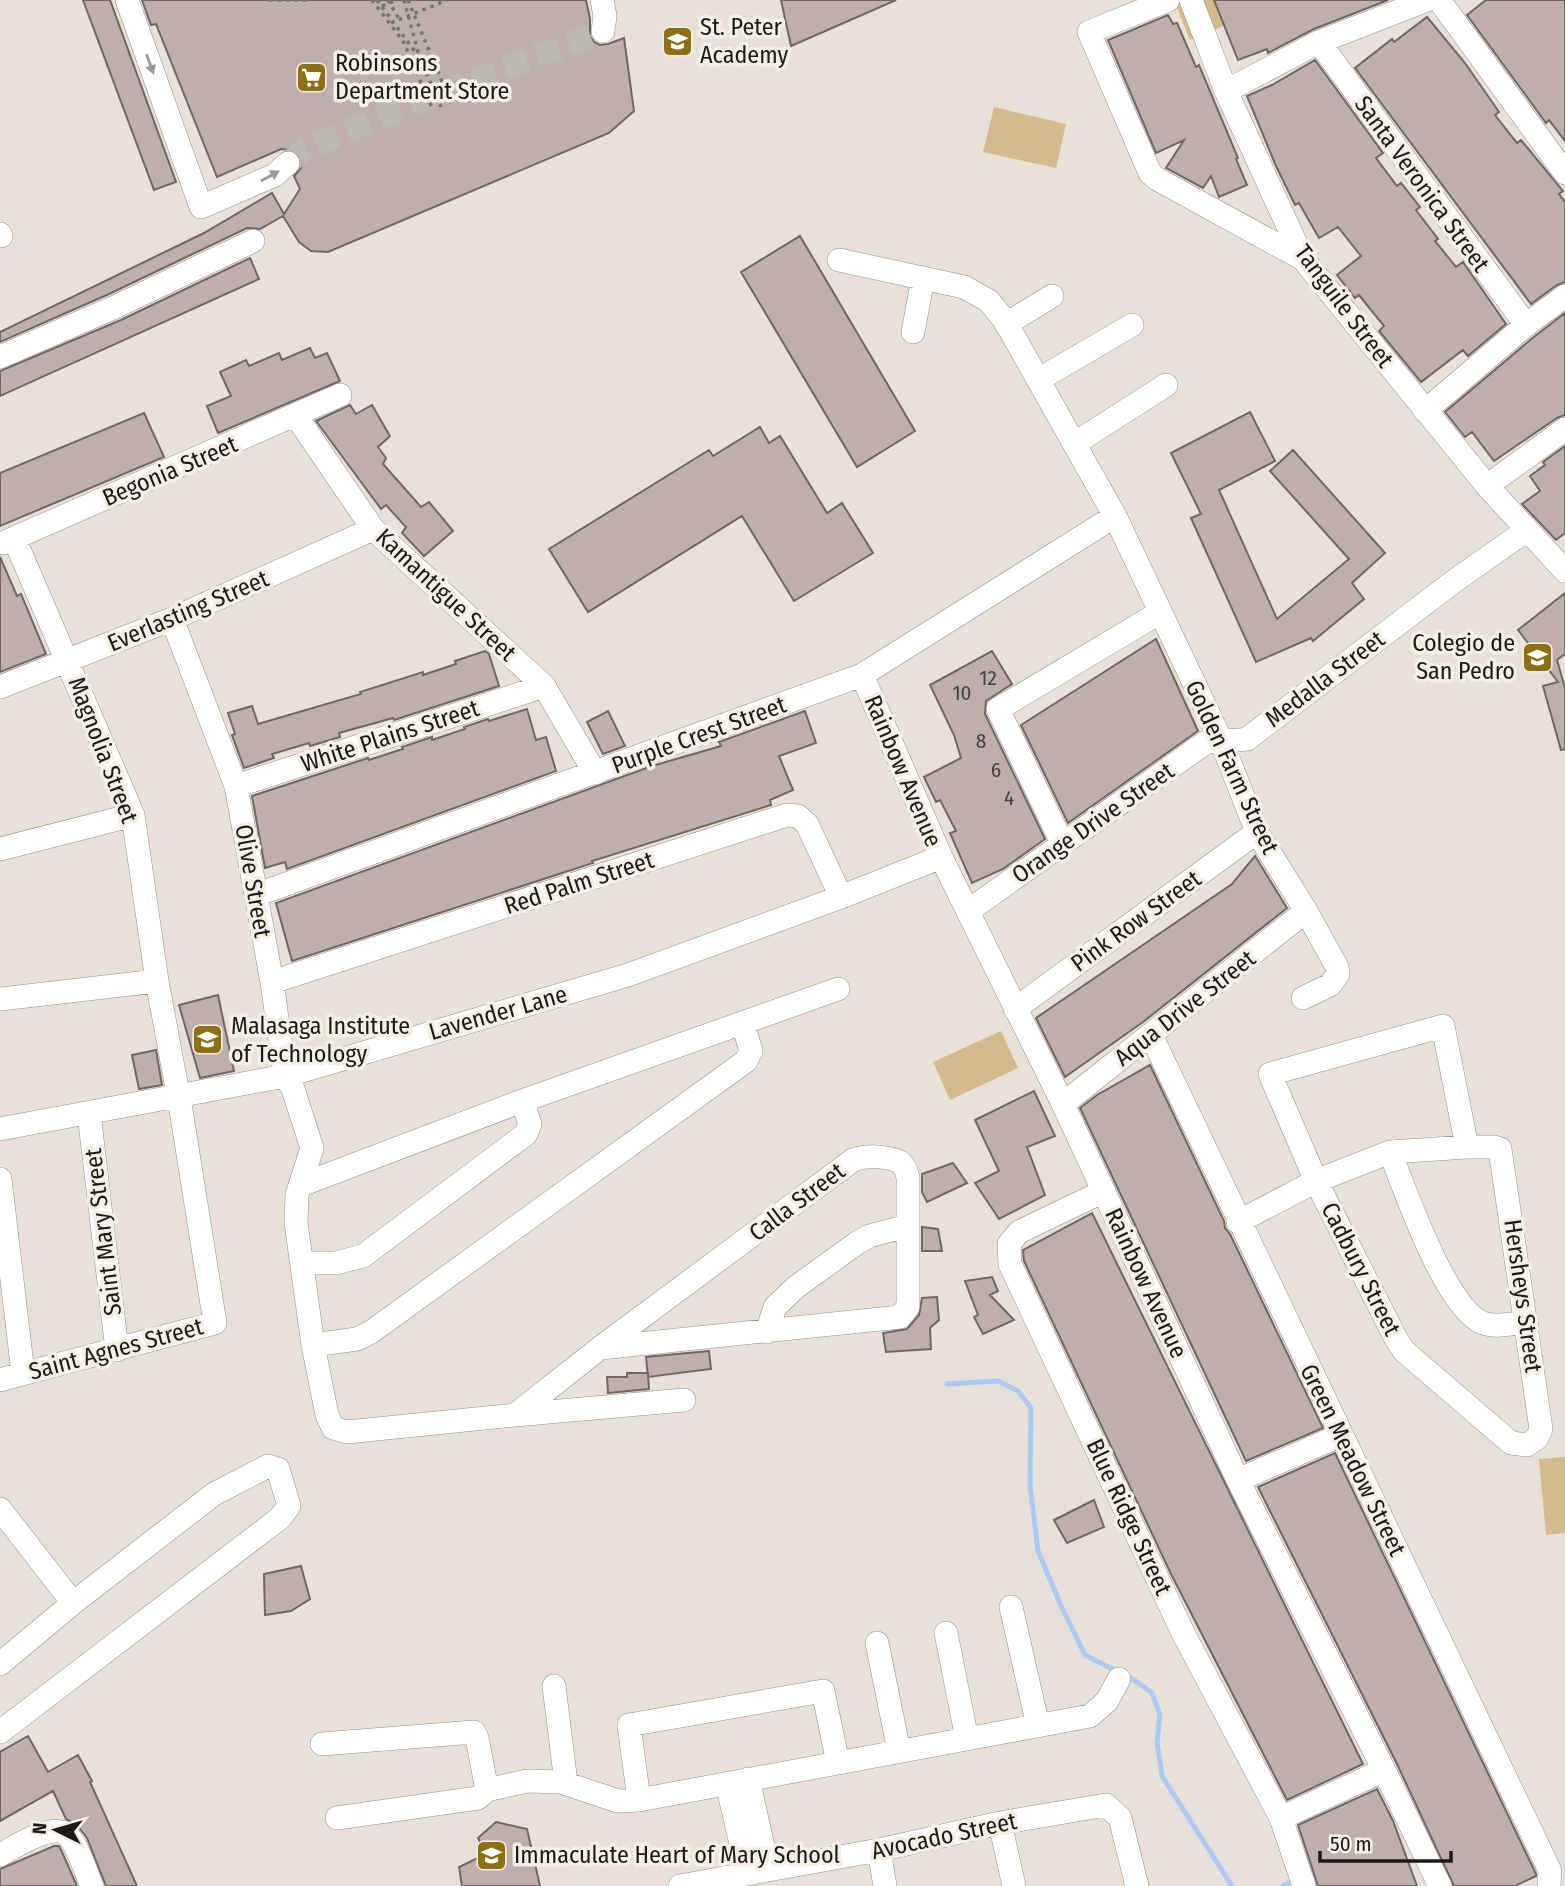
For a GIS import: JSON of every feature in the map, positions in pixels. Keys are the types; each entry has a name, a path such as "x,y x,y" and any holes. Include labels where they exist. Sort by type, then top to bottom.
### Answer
{"street":[{"path":"127,0 201,207 275,176 288,163"},
{"path":"602,0 605,16 603,31"},
{"path":"1168,0 1089,33 1150,173 1303,259"},
{"name":"Tanguile Street","path":"1191,0 1226,91 1303,259 1487,486 1565,571"},
{"path":"1226,91 1319,42 1427,0"},
{"path":"1439,0 1565,173"},
{"name":"Santa Veronica Street","path":"1319,42 1526,325"},
{"path":"0,357 116,307 253,241"},
{"name":"Golden Farm Street","path":"839,260 964,287 989,301 1006,324 1115,516 1220,738 1257,832 1307,911 1337,967 1338,974 1330,985 1303,998"},
{"path":"913,331 923,278"},
{"path":"1006,324 1052,296"},
{"path":"1425,411 1526,325 1565,296"},
{"path":"1038,380 1132,326"},
{"path":"1074,444 1166,385"},
{"name":"Begonia Street","path":"7,541 340,395"},
{"name":"Kamantigue Street","path":"296,416 373,529 544,687 595,773"},
{"path":"1487,486 1565,429"},
{"name":"Purple Crest Street","path":"256,895 862,675 1115,516"},
{"name":"Everlasting Street","path":"0,687 172,619 373,529"},
{"name":"Medalla Street","path":"1220,738 1235,741 1247,738 1453,582 1527,530"},
{"name":"Magnolia Street","path":"7,541 68,662 133,815 157,981 178,1097"},
{"path":"1063,845 998,709 1159,613"},
{"name":"Olive Street","path":"172,619 236,786 272,982 285,1076 293,1089 312,1149 301,1185"},
{"name":"Rainbow Avenue","path":"862,675 941,857 1063,1104 1238,1480 1440,1886"},
{"name":"White Plains Street","path":"236,786 544,687"},
{"name":"Orange Drive Street","path":"968,911 1205,743 1220,738"},
{"path":"0,849 133,815"},
{"name":"Red Palm Street","path":"272,982 787,815 798,816 807,824 842,897"},
{"name":"Pink Row Street","path":"1015,1009 1257,832"},
{"name":"Lavender Lane","path":"0,1129 285,1076 628,975 842,897 941,857"},
{"name":"Aqua Drive Street","path":"1063,1104 1307,911"},
{"path":"0,999 157,981"},
{"path":"684,1400 338,1431 333,1428 327,1415 313,1345 296,1208 301,1185 522,1101 838,989"},
{"path":"313,1345 357,1339 371,1332 746,1061 751,1051 743,1024"},
{"name":"Cadbury Street","path":"1467,1147 1443,1026 1270,1074 1316,1181 1404,1351 1511,1443 1527,1445 1534,1442"},
{"name":"Green Meadow Street","path":"1151,1035 1550,1871 1549,1886"},
{"name":"Saint Agnes Street","path":"0,1380 215,1323 178,1097"},
{"path":"303,1263 336,1263 363,1256 416,1217 527,1134 530,1124 522,1101"},
{"name":"Saint Mary Street","path":"89,1114 117,1350"},
{"path":"1238,1222 1316,1181 1390,1152 1467,1147"},
{"name":"Hersheys Street","path":"1467,1147 1500,1149 1541,1430 1534,1442"},
{"path":"1390,1152 1422,1232 1450,1288 1468,1311 1483,1323 1527,1322"},
{"name":"Calla Street","path":"515,1415 600,1348 842,1168 862,1157 899,1162 906,1169 908,1307 904,1314 895,1318 600,1348"},
{"path":"0,1179 23,1373"},
{"name":"Blue Ridge Street","path":"1104,1191 1019,1232 1009,1244 1010,1264 1183,1633 1281,1818 1304,1886"},
{"path":"767,1332 775,1307 796,1287 869,1236 907,1226"},
{"path":"1238,1480 1341,1435"},
{"path":"0,1664 73,1603 214,1494 268,1466 278,1469 289,1506 281,1518 0,1732"},
{"path":"0,1509 73,1603"},
{"path":"1011,1607 1038,1726"},
{"path":"946,1633 967,1739"},
{"path":"877,1643 899,1751"},
{"path":"337,1818 478,1798 488,1790 527,1781 566,1783 618,1801 639,1800 1090,1716 1107,1702 1119,1679"},
{"path":"554,1686 566,1783"},
{"path":"639,1800 629,1725 823,1691 838,1763"},
{"path":"322,1744 474,1732 478,1738 488,1790"},
{"path":"1281,1818 1384,1770"},
{"path":"737,1782 758,1871"},
{"name":"Avocado Street","path":"680,1886 879,1850 1000,1823 1106,1805 1120,1818 1137,1886"},
{"path":"1000,1823 1014,1886"},
{"path":"0,1855 44,1833 60,1831 72,1841 92,1886"},
{"path":"879,1850 885,1886"}],"path":[{"path":"270,0 307,0"},
{"path":"375,0 420,59"},
{"path":"375,0 403,41 433,110"},
{"path":"382,6 396,0"},
{"path":"405,0 451,103"},
{"path":"405,0 420,59 441,107"},
{"path":"389,24 447,0"},
{"path":"389,2 399,20"}],"shaded area":[{"path":"1174,0 1284,0 1190,40"},
{"path":"994,107 1066,124 1056,168 983,152"},
{"path":"1001,1031 1018,1068 950,1100 933,1062"},
{"path":"1565,1457 1565,1533 1546,1535 1539,1459"}],"building":[{"path":"83,0 110,0 176,182 154,190"},
{"path":"142,0 586,0 590,36 594,42 600,45 608,44 624,38 634,111 609,133 328,252 311,251 299,242 283,216 260,229 247,228 0,342 0,332 204,233 272,193 284,214 300,189 294,176 301,168 302,161 299,154 291,150 281,149 217,177 156,24 151,25"},
{"path":"781,0 896,0 791,46"},
{"path":"1214,0 1388,0 1314,29 1268,53 1267,49 1238,60"},
{"path":"1486,0 1565,0 1565,141 1549,120 1546,123 1467,15"},
{"path":"1168,15 1173,24 1177,23 1196,67 1199,65 1247,185 1219,197 1211,176 1203,188 1166,168 1184,140 1156,153 1108,40"},
{"path":"1427,17 1465,63 1499,112 1495,115 1517,143 1521,140 1563,191 1559,194 1565,202 1565,282 1531,304 1355,68 1392,39 1394,42"},
{"path":"1315,60 1383,153 1376,158 1397,186 1401,183 1420,207 1416,210 1438,239 1435,241 1456,267 1463,262 1506,324 1468,356 1463,350 1421,382 1379,331 1384,326 1359,295 1355,298 1337,275 1361,256 1338,227 1319,238 1299,203 1295,205 1247,96"},
{"path":"800,236 915,431 857,467 741,272"},
{"path":"250,258 259,279 0,396 0,371 121,320"},
{"path":"1565,313 1565,415 1494,461 1472,432 1465,437 1445,412"},
{"path":"310,348 315,358 327,353 340,381 218,433 207,406 231,396 220,372 246,360 249,366 279,353 282,360"},
{"path":"350,405 356,414 372,405 390,436 378,447 386,458 383,464 421,507 429,502 453,531 424,556 402,533 406,527 386,505 381,509 316,421"},
{"path":"1250,412 1275,461 1219,490 1277,619 1349,559 1270,471 1293,450 1385,553 1352,583 1364,599 1313,641 1311,638 1256,662 1191,518 1201,514 1171,453"},
{"path":"144,413 164,457 0,526 0,473"},
{"path":"760,427 769,443 780,436 827,513 842,503 873,553 794,601 742,516 588,612 549,549 709,450 713,456"},
{"path":"1565,446 1565,533 1556,540 1522,504 1540,491 1530,476 1545,465 1543,462"},
{"path":"0,557 17,596 21,594 46,654 0,672"},
{"path":"1565,593 1565,654 1557,660 1565,688 1565,749 1561,750 1543,686 1558,682 1518,630"},
{"path":"1156,639 1198,731 1068,823 1021,725"},
{"path":"485,651 489,654 499,686 394,720 393,718 339,733 340,737 310,746 309,743 272,754 274,758 244,768 232,735 235,734 228,713 252,706 258,724 361,694 360,692 423,672 423,675"},
{"path":"992,651 1012,684 986,701 985,714 1045,839 1003,869 972,883 950,833 956,831 940,800 936,802 924,777 961,758 954,735 930,685"},
{"path":"527,709 536,740 546,737 556,771 287,869 285,862 265,868 252,796 403,749 402,747 432,737 432,740 488,719 489,721"},
{"path":"608,711 625,746 603,754 587,722"},
{"path":"805,711 816,743 779,756 793,790 770,800 771,805 592,861 593,863 292,961 276,903 652,766 721,746 719,742"},
{"path":"1255,856 1287,908 1143,1022 1065,1077 1036,1018 1232,884"},
{"name":"Malasaga Institute of Technology","path":"218,995 234,1071 200,1078 179,1005"},
{"path":"156,1050 162,1085 139,1089 132,1055"},
{"path":"1150,1065 1225,1228 1323,1428 1246,1461 1080,1108 1097,1095"},
{"path":"1034,1091 1055,1136 1027,1147 1045,1195 999,1219 975,1183 999,1171 975,1120"},
{"path":"953,1163 967,1183 927,1202 922,1192 922,1174"},
{"path":"1092,1213 1363,1764 1287,1800 1171,1574 1024,1261 1023,1250"},
{"path":"922,1227 938,1229 942,1251 922,1251"},
{"path":"992,1277 998,1291 990,1295 1014,1320 983,1334 974,1317 978,1315 965,1281"},
{"path":"937,1297 939,1320 930,1328 931,1349 886,1352 883,1333 907,1329 919,1315 922,1298"},
{"path":"709,1351 711,1369 648,1377 646,1357"},
{"path":"627,1373 648,1373 649,1389 608,1393 607,1377 627,1377"},
{"path":"1335,1453 1536,1874 1515,1886 1454,1886 1397,1764 1258,1487"},
{"path":"1094,1500 1104,1527 1067,1543 1054,1520"},
{"path":"301,1566 310,1599 291,1611 265,1615 264,1574"},
{"path":"28,1736 48,1772 78,1755 137,1886 106,1886 87,1838 77,1825 66,1819 53,1791 0,1821 0,1752"},
{"path":"1377,1789 1393,1821 1417,1886 1318,1886 1298,1825"},
{"path":"496,1822 527,1829 540,1886 462,1886 459,1867 486,1854 478,1838"},
{"path":"59,1846 77,1886 0,1886 0,1869"}],"waterway":[{"path":"947,1384 998,1381 1018,1391 1031,1408 1030,1484 1038,1551 1085,1655 1134,1680 1152,1693 1160,1715 1157,1742 1162,1776 1232,1886"},
{"path":"1283,1886 1289,1883"}],"tunnel":[{"path":"288,163 306,149 409,105 603,31"}],"place":[{"name":"St. Peter Academy","path":"677,41"},
{"name":"Robinsons Department Store","path":"312,77"},
{"name":"Colegio de San Pedro","path":"1538,657"},
{"name":"Malasaga Institute of Technology","path":"208,1040"},
{"name":"Immaculate Heart of Mary School","path":"491,1855"}]}
